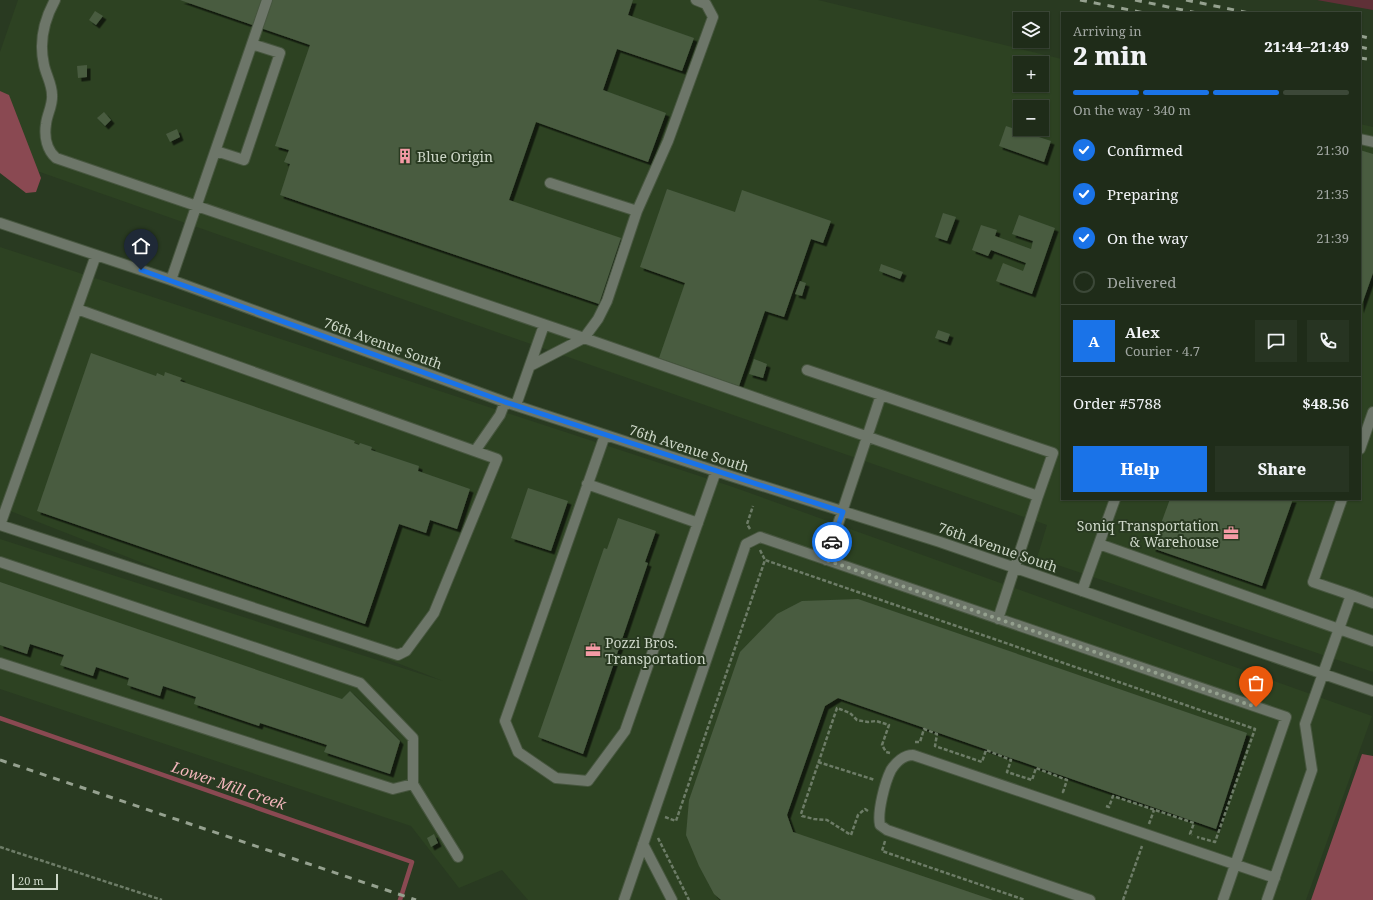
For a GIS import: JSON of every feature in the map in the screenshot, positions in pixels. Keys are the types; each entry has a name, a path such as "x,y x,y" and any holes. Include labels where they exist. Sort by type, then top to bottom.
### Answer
{"street":[{"path":"54,0 47,19 42,50 44,67 51,85 52,96 46,125 48,149 56,158 584,338 1038,496"},
{"path":"172,280 267,0"},
{"path":"530,366 584,338 598,319 607,301 637,211 668,141 713,17 706,4 696,0"},
{"path":"216,151 244,160 280,53 252,44"},
{"path":"1361,139 1373,142"},
{"path":"550,183 637,211"},
{"name":"76th Avenue South","path":"0,223 172,280 516,406 940,542 1373,691"},
{"path":"76,309 497,459 434,613 406,651 398,655 0,525 76,309 96,255"},
{"path":"516,406 544,325"},
{"path":"807,370 1053,453 998,619"},
{"path":"826,560 843,512 866,436 881,395"},
{"path":"475,452 500,415 505,402"},
{"path":"1361,446 1373,412"},
{"path":"605,434 505,721 518,752 556,778 588,781 625,731 716,471"},
{"path":"587,484 698,523"},
{"path":"1082,591 1115,500"},
{"path":"1342,500 1313,582 1373,603"},
{"path":"624,900 746,544 760,537 1286,717 1223,900"},
{"path":"1099,544 1373,641"},
{"path":"0,562 360,683 413,738 413,784 458,857"},
{"path":"1268,900 1312,770 1305,724 1351,595"},
{"path":"0,663 393,789 413,784"},
{"path":"1090,900 887,830 880,825 879,811 891,771 901,759 908,755 913,755 1275,878"},
{"path":"643,844 672,900"}],"path":[{"path":"662,823 664,817 676,821 765,560 1255,729 1216,842 1190,834 1194,823 1113,796 1109,807 1103,805"},
{"path":"871,816 870,812 865,809 858,815 851,835 827,820 814,819 802,816 801,814 837,708 850,713 857,720 868,722 876,721 889,725 882,745 886,752 892,754"},
{"path":"909,742 920,742 924,729 937,734 934,746 982,762 986,750 1011,760 1007,772 1032,780 1036,768 1067,780 1062,792 1069,794"},
{"path":"818,762 875,780"},
{"path":"1123,900 1154,810"},
{"path":"658,836 689,900"},
{"path":"886,840 882,851 1025,900"},
{"path":"0,846 162,900"}],"shaded area":[{"name":"Blue Origin","path":"18,0 818,0 1061,59 1061,500 1361,500 1361,124 1373,127 1373,672 1037,558 1047,525 0,158 0,52"},
{"path":"1317,0 1373,0 1373,10"},
{"path":"0,91 9,95 41,178 36,192 26,193 0,173"},
{"path":"0,247 733,487 1372,716 1306,900 528,900 502,870 459,888 411,826 0,689 0,539 443,681 0,507"},
{"path":"1362,754 1373,756 1373,900 1311,900"}],"building":[{"name":"Blue Origin","path":"180,0 633,0 628,15 694,38 682,71 617,49 603,90 666,113 648,162 536,122 509,200 621,238 599,304 280,195 290,164 284,162 289,150 275,146 310,45"},
{"path":"95,11 103,16 96,25 89,20"},
{"path":"87,65 87,77 78,78 77,66"},
{"path":"104,112 111,120 105,126 97,118"},
{"path":"1006,126 1013,128 1013,136 1036,136 1051,141 1044,162 999,146"},
{"path":"177,129 180,137 170,142 166,134"},
{"path":"1361,150 1373,154 1373,273 1361,307"},
{"path":"667,189 735,212 742,190 831,221 823,243 811,239 784,317 765,311 739,386 659,358 685,283 640,267"},
{"path":"943,213 956,217 947,241 935,237"},
{"path":"1019,215 1055,228 1032,294 996,281 1003,263 1023,271 1026,263 991,250 988,256 972,250 981,225 997,230 995,236 1031,249 1033,241 1012,234"},
{"path":"881,264 903,272 900,279 879,271"},
{"path":"800,281 806,283 802,296 795,294"},
{"path":"938,330 950,334 947,342 935,338"},
{"path":"91,353 156,376 157,373 164,376 165,372 182,378 180,381 355,441 354,443 359,445 360,443 372,447 371,450 419,466 418,471 470,489 457,529 430,520 426,533 399,524 365,624 37,511"},
{"path":"754,359 767,364 763,378 749,374"},
{"path":"528,488 568,501 551,551 511,538"},
{"path":"1170,500 1293,500 1262,586 1152,548"},
{"name":"Pozzi Bros. Transportation","path":"618,518 656,531 645,562 648,563 583,754 538,737 604,548 607,549"},
{"path":"0,582 342,699 350,691 400,741 390,774 324,752 327,745 260,723 259,726 194,704 196,697 163,686 160,696 127,685 129,678 96,667 93,676 60,665 64,655 30,644 27,654 0,645"},
{"path":"858,599 1247,733 1216,829 838,698 825,706 787,815 793,832 993,900 721,900 714,894 699,866 686,835 689,800 740,652 777,614 802,601"},
{"path":"434,834 438,843 431,847 427,838"}],"waterway":[{"name":"Lower Mill Creek","path":"0,718 412,862 400,900"}],"railway":[{"path":"1080,0 1140,12"},
{"path":"1135,0 1192,12"},
{"path":"1186,0 1244,12"},
{"path":"1361,36 1373,39"},
{"path":"1361,47 1373,50"},
{"path":"1361,58 1373,60"},
{"path":"0,760 416,900"}],"way so far":[{"path":"832,542 826,560 1256,707"}],"place":[{"name":"Blue Origin","path":"405,156"},
{"name":"Soniq Transportation & Warehouse","path":"1231,533"},
{"name":"Pozzi Bros. Transportation","path":"593,650"}],"route":[{"path":"141,270 516,406 843,512 832,542"}]}
